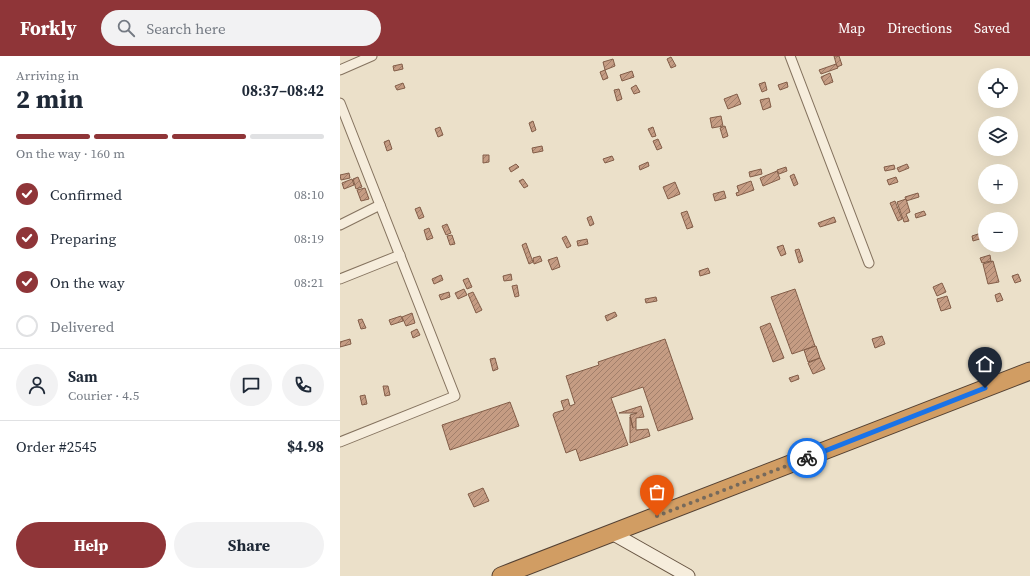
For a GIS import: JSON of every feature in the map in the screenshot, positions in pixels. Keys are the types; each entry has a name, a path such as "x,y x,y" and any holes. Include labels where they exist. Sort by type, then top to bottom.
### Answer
{"highway":[{"path":"501,576 1030,371"}],"street":[{"path":"340,70 372,56"},
{"path":"790,56 870,263"},
{"path":"340,103 455,396 340,442"},
{"path":"340,225 380,206"},
{"path":"340,279 400,255"},
{"path":"612,533 688,576"}],"building":[{"path":"834,56 839,56 842,65 837,67"},
{"path":"671,57 676,66 671,68 667,59"},
{"path":"613,59 615,66 605,70 603,62"},
{"path":"402,64 403,69 394,71 393,66"},
{"path":"836,64 838,68 821,74 819,70"},
{"path":"605,70 608,78 603,80 600,72"},
{"path":"632,71 634,77 622,81 620,75"},
{"path":"830,73 833,82 825,85 821,77"},
{"path":"765,82 767,90 762,92 759,84"},
{"path":"787,82 788,87 780,90 778,85"},
{"path":"403,83 405,88 397,90 395,86"},
{"path":"636,85 640,92 634,94 631,88"},
{"path":"619,89 622,99 617,101 614,90"},
{"path":"737,94 741,104 728,109 724,99"},
{"path":"769,98 771,107 763,110 760,100"},
{"path":"721,116 723,126 712,128 710,118"},
{"path":"533,121 536,130 532,132 529,123"},
{"path":"725,126 728,136 723,138 720,128"},
{"path":"440,127 443,135 438,137 435,129"},
{"path":"653,127 656,136 652,137 648,129"},
{"path":"658,139 662,148 657,150 653,141"},
{"path":"389,140 392,149 387,151 384,142"},
{"path":"542,146 543,151 533,153 532,148"},
{"path":"483,155 489,155 489,162 483,163"},
{"path":"612,156 614,160 605,163 603,159"},
{"path":"648,162 649,166 640,170 639,166"},
{"path":"516,164 519,167 511,172 509,168"},
{"path":"907,164 909,168 899,172 897,168"},
{"path":"894,165 895,169 885,171 884,167"},
{"path":"786,167 787,171 779,174 777,170"},
{"path":"761,169 762,174 750,177 749,172"},
{"path":"777,171 780,179 763,186 760,178"},
{"path":"349,173 350,178 341,180 340,175"},
{"path":"794,174 798,184 794,186 790,176"},
{"path":"358,177 362,187 356,189 353,179"},
{"path":"896,177 898,182 889,185 887,180"},
{"path":"352,179 354,185 344,189 342,183"},
{"path":"523,179 528,186 524,188 519,181"},
{"path":"751,181 754,190 737,196 736,193 739,192 737,186"},
{"path":"675,182 680,194 668,199 663,187"},
{"path":"365,188 369,199 361,201 357,190"},
{"path":"724,191 726,198 715,201 713,194"},
{"path":"918,193 919,197 906,201 905,197"},
{"path":"906,199 910,212 906,214 909,221 904,222 897,202"},
{"path":"895,201 902,219 898,221 890,203"},
{"path":"420,207 424,217 419,219 415,209"},
{"path":"687,211 693,227 687,229 681,213"},
{"path":"924,211 926,215 916,218 915,214"},
{"path":"591,216 594,224 590,226 587,218"},
{"path":"834,217 836,222 820,227 818,223"},
{"path":"447,224 451,233 446,235 442,226"},
{"path":"429,228 433,238 427,240 424,230"},
{"path":"978,234 978,240 973,241 972,236"},
{"path":"452,235 455,244 450,245 447,236"},
{"path":"566,236 571,246 567,248 562,238"},
{"path":"587,239 588,244 578,246 577,241"},
{"path":"526,243 533,262 529,264 522,245"},
{"path":"783,245 786,254 781,256 777,247"},
{"path":"799,249 803,261 799,263 795,250"},
{"path":"990,255 991,261 982,263 980,258"},
{"path":"540,256 542,261 534,264 533,258"},
{"path":"557,257 560,267 552,270 548,260"},
{"path":"993,261 999,282 988,284 983,264"},
{"path":"708,268 710,273 700,276 699,271"},
{"path":"511,274 512,280 504,281 503,276"},
{"path":"1018,274 1021,281 1015,283 1012,276"},
{"path":"441,275 443,280 434,284 432,279"},
{"path":"468,278 472,287 467,289 463,280"},
{"path":"942,283 946,292 937,296 933,287"},
{"path":"517,285 519,296 515,297 512,286"},
{"path":"464,289 467,295 458,299 455,293"},
{"path":"795,289 815,346 792,354 771,297"},
{"path":"449,292 450,297 441,300 439,295"},
{"path":"473,292 482,310 476,313 468,294"},
{"path":"1000,293 1003,300 997,302 995,295"},
{"path":"947,296 951,308 941,311 937,299"},
{"path":"656,297 657,301 646,303 645,299"},
{"path":"615,312 617,316 607,321 605,316"},
{"path":"412,313 415,323 406,326 402,317"},
{"path":"401,316 403,321 391,325 389,320"},
{"path":"362,319 366,328 361,329 358,320"},
{"path":"770,323 784,358 773,362 760,327"},
{"path":"417,329 420,335 413,338 411,332"},
{"path":"882,336 885,344 875,348 872,339"},
{"path":"350,339 351,344 340,347 340,342"},
{"path":"665,339 693,419 658,431 643,387 611,398 628,445 580,461 576,449 566,453 553,415 554,413 564,410 561,401 568,399 570,406 575,404 566,376 599,365 598,362"},
{"path":"816,346 820,358 808,362 804,350"},
{"path":"495,358 498,369 493,371 490,359"},
{"path":"820,358 825,369 813,374 808,363"},
{"path":"798,375 799,379 791,382 789,378"},
{"path":"383,386 388,386 390,395 385,396"},
{"path":"365,395 367,404 362,405 360,396"},
{"path":"510,402 519,426 450,450 442,425"},
{"path":"641,406 644,417 636,418 636,430 648,429 650,436 630,443 630,417 633,428 630,415 637,413 619,413"},
{"path":"483,488 489,501 474,507 468,494"}],"way so far":[{"path":"657,516 807,458"}],"route":[{"path":"807,458 985,388"}]}
